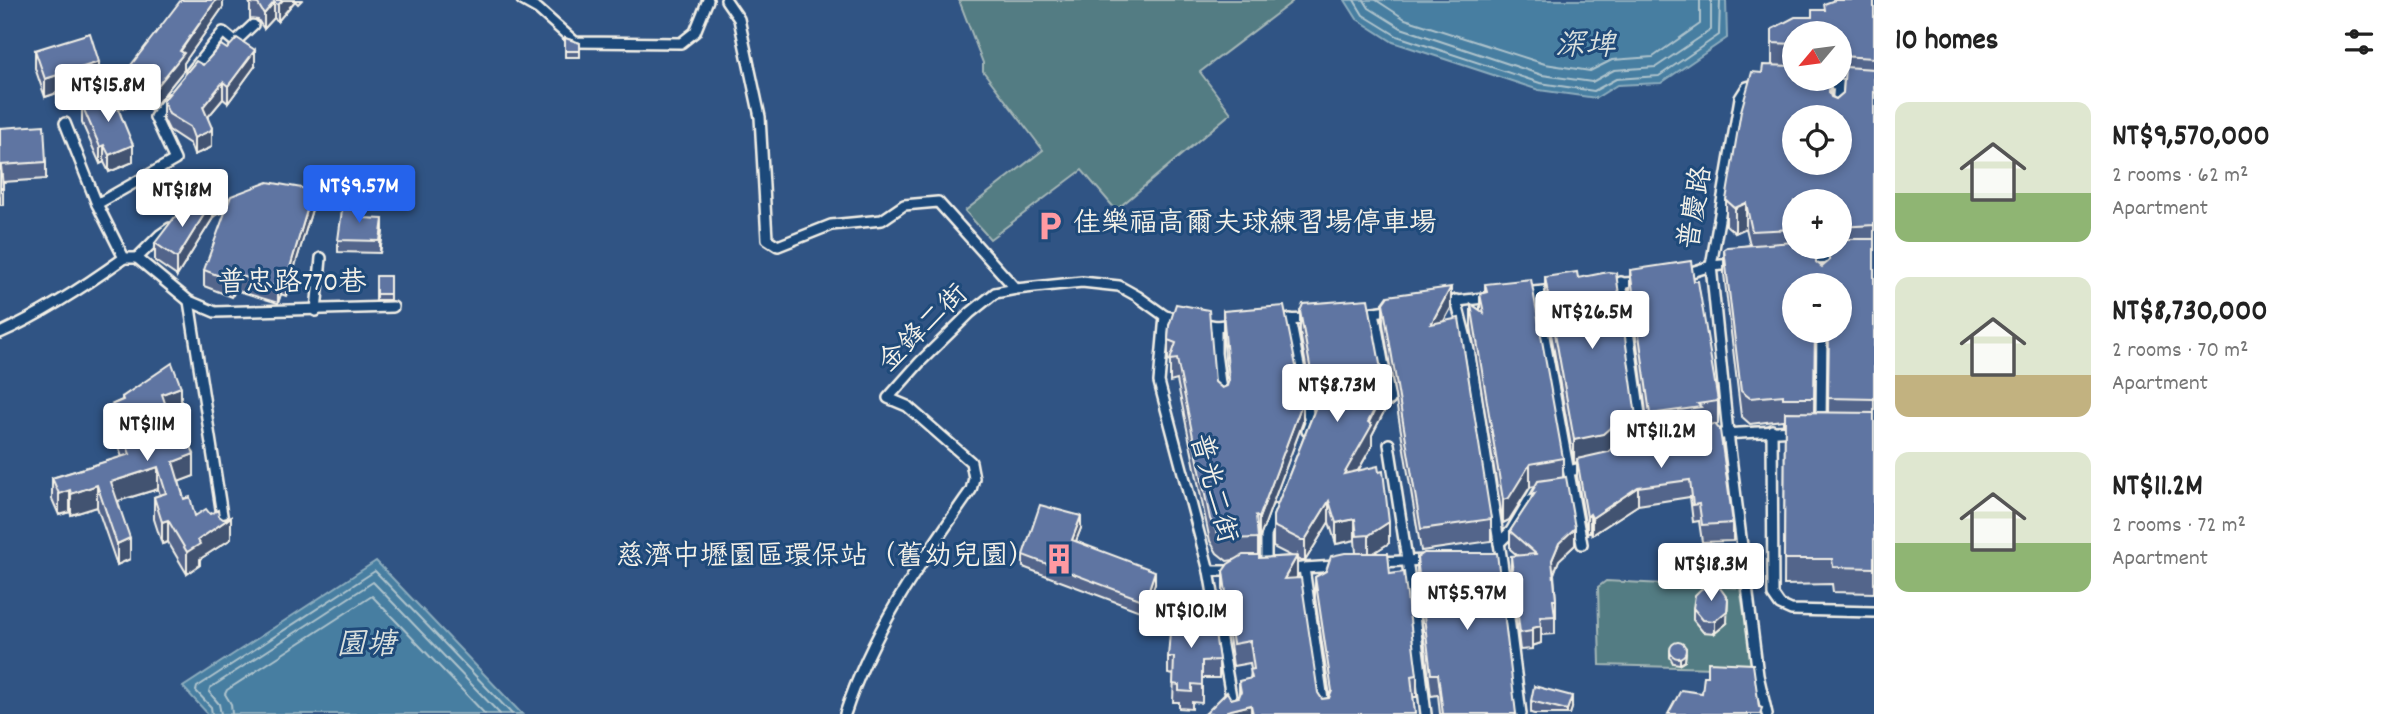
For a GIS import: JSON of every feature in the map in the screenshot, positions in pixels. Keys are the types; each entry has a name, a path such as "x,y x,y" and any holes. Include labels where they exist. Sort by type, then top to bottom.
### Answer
{"lane":[{"path":"522,0 538,9 575,42 681,43 695,32 708,0"},
{"path":"726,0 739,19 760,117 768,239 778,246 831,225 882,220 904,205 938,202 1016,289"},
{"path":"180,85 223,32 235,42 253,25"},
{"name":"普慶路","path":"1767,714 1758,675 1728,433 1711,266 1740,98 1747,87 1768,82"},
{"path":"1852,85 1874,86"},
{"path":"97,204 175,160 155,117 172,96"},
{"path":"65,123 97,204 124,258"},
{"path":"193,217 250,198"},
{"path":"0,333 26,321 124,258 137,258 160,235 182,221"},
{"name":"普忠路770巷","path":"137,258 189,301 215,313 393,307"},
{"path":"316,311 321,258"},
{"path":"1795,260 1809,259"},
{"path":"1823,259 1823,272"},
{"path":"1673,277 1711,266 1739,264"},
{"name":"金鋒二街","path":"845,714 855,684 888,617 910,578 971,490 974,478 971,462 907,405 888,398 970,313 995,293 1082,282 1119,286 1165,316 1216,326 1239,324"},
{"path":"1621,282 1644,445"},
{"path":"1597,285 1647,282"},
{"path":"1509,295 1560,289"},
{"path":"1536,292 1582,544"},
{"path":"1429,304 1496,296"},
{"path":"1456,300 1470,354 1502,562 1521,714"},
{"path":"189,301 225,534"},
{"path":"1347,315 1401,308"},
{"path":"1374,312 1390,400"},
{"name":"普光二街","path":"1165,316 1159,382 1209,571 1234,714"},
{"path":"1263,321 1320,318"},
{"path":"1290,319 1310,423 1305,436"},
{"path":"1216,326 1216,353 1222,402"},
{"path":"1716,435 1772,430 1821,431 1822,343"},
{"path":"1772,430 1773,595 1780,605 1791,610 1874,612"},
{"path":"1389,444 1407,559 1426,714"},
{"path":"1634,447 1656,444"},
{"path":"1569,471 1593,466"},
{"path":"1559,488 1572,487"},
{"path":"1499,543 1511,531 1534,492 1546,490"},
{"path":"1280,498 1266,536 1263,570 1342,566"},
{"path":"1368,563 1407,559 1434,560"},
{"path":"1489,561 1502,562"},
{"path":"1304,568 1325,714"},
{"path":"1209,571 1241,571"}],"green space":[{"path":"959,0 1292,2 1200,72 1231,113 1116,210 1082,170 990,239 965,211 1043,150 983,71 983,63"},
{"path":"1606,581 1740,588 1753,669 1600,665 1598,587"}],"water":[{"name":"深埤","path":"1345,0 1726,0 1727,38 1661,83 1617,85 1596,98 1539,90 1393,42 1357,19"},
{"name":"園塘","path":"376,561 522,714 208,714 183,687"}],"building":[{"path":"181,0 216,0 180,51 184,53 151,94 139,85 118,93 110,76 128,69"},
{"path":"253,0 283,0 278,5 274,2 264,14 258,4 250,3"},
{"path":"1835,0 1874,0 1874,58 1852,57 1852,21 1787,21 1795,17 1812,17 1812,10 1825,10 1824,4"},
{"path":"1782,24 1782,43 1772,43 1772,29"},
{"path":"90,33 99,62 45,79 35,50"},
{"path":"237,38 255,50 228,86 223,82 203,107 212,128 194,138 190,127 169,114 163,101 196,61 203,65 221,45 227,49"},
{"path":"565,38 580,43 580,51 565,51"},
{"path":"1763,65 1782,66 1782,91 1829,91 1831,97 1836,99 1843,91 1852,91 1852,67 1874,69 1874,225 1852,226 1852,189 1782,189 1782,230 1752,231 1746,203 1735,208 1726,200 1741,111 1752,72 1762,73"},
{"path":"112,94 133,145 109,155 104,145 100,147 82,105"},
{"path":"44,125 46,162 1,165 3,188 0,188 0,128"},
{"path":"268,182 313,190 286,281 281,278 278,287 235,274 232,281 204,270 231,196"},
{"path":"213,200 177,258 155,243 174,218 185,210"},
{"path":"343,203 365,206 364,218 383,219 380,241 338,240"},
{"path":"1852,239 1874,239 1874,399 1828,398 1829,343 1852,343 1852,273 1782,273 1782,343 1815,343 1814,398 1783,398 1783,395 1750,398 1741,391 1724,249 1782,243 1782,259 1816,259 1822,267 1829,261 1852,259"},
{"path":"1691,261 1694,281 1698,281 1718,401 1698,404 1701,407 1650,414 1630,270"},
{"path":"1577,272 1578,278 1616,273 1636,416 1619,420 1603,434 1574,440 1545,277"},
{"path":"376,276 390,276 390,294 376,294"},
{"path":"1531,279 1563,458 1530,464 1509,498 1503,500 1471,304 1484,313 1480,294 1487,292 1485,284"},
{"path":"1451,287 1431,324 1459,318 1491,519 1421,529 1383,303 1388,296"},
{"path":"1368,299 1383,380 1387,385 1368,422 1372,425 1344,474 1378,466 1379,472 1383,471 1389,522 1369,535 1357,536 1355,519 1336,523 1329,501 1305,540 1301,540 1273,526 1273,516 1317,404 1300,311 1303,304"},
{"path":"1176,304 1209,310 1215,382 1222,388 1227,386 1229,380 1223,311 1284,306 1303,401 1259,518 1256,516 1258,538 1227,539 1217,532 1210,519 1177,359 1170,360 1176,343 1168,340 1169,326"},
{"path":"172,363 181,387 162,394 166,406 162,408 173,438 186,434 194,454 173,462 184,499 190,497 195,516 206,509 210,514 218,510 223,519 231,517 198,540 200,544 187,552 168,520 162,522 154,497 166,493 158,467 111,482 130,538 117,544 97,485 71,494 70,490 59,494 52,478 130,454 111,405 123,400 122,397"},
{"path":"1785,412 1874,413 1874,568 1833,567 1832,559 1784,559"},
{"path":"1715,424 1720,430 1733,523 1702,525 1699,504 1693,505 1690,480 1638,487 1592,518 1590,514 1587,517 1577,459 1608,452 1626,437"},
{"path":"1566,477 1575,528 1559,543 1552,560 1555,616 1540,617 1541,626 1520,633 1511,556 1536,554 1510,531 1535,493 1530,495 1538,481"},
{"name":"慈濟中壢園區環保站（舊幼兒園）","path":"1040,505 1081,516 1072,540 1155,571 1145,601 1023,555"},
{"path":"1345,553 1388,553 1390,574 1404,572 1417,675 1411,676 1415,714 1253,714 1251,705 1227,711 1227,714 1205,714 1227,692 1231,699 1239,697 1239,681 1252,678 1250,670 1254,669 1250,641 1233,644 1223,571 1228,564 1243,555 1259,555 1259,558 1297,556 1284,579 1301,578 1318,693 1322,699 1329,698 1332,691 1315,577 1326,571 1331,556"},
{"path":"1424,553 1497,553 1516,714 1443,714 1438,674 1431,674 1417,558"},
{"path":"1708,586 1720,588 1728,599 1727,611 1715,621 1703,620 1693,608 1695,595"},
{"path":"1171,619 1213,619 1219,660 1202,661 1202,685 1192,684 1192,692 1179,691 1179,685 1173,684 1174,657 1168,657"},
{"path":"1678,642 1684,644 1684,656 1678,658 1672,656 1670,650 1672,644"},
{"path":"1708,662 1753,664 1759,707 1762,708 1760,714 1668,714 1681,690 1702,693 1704,676 1708,676"},
{"path":"1534,686 1572,696 1567,710 1531,701"}],"place":[{"name":"佳樂福高爾夫球練習場停車場","path":"1050,226"},
{"name":"慈濟中壢園區環保站（舊幼兒園）","path":"1059,559"}]}
